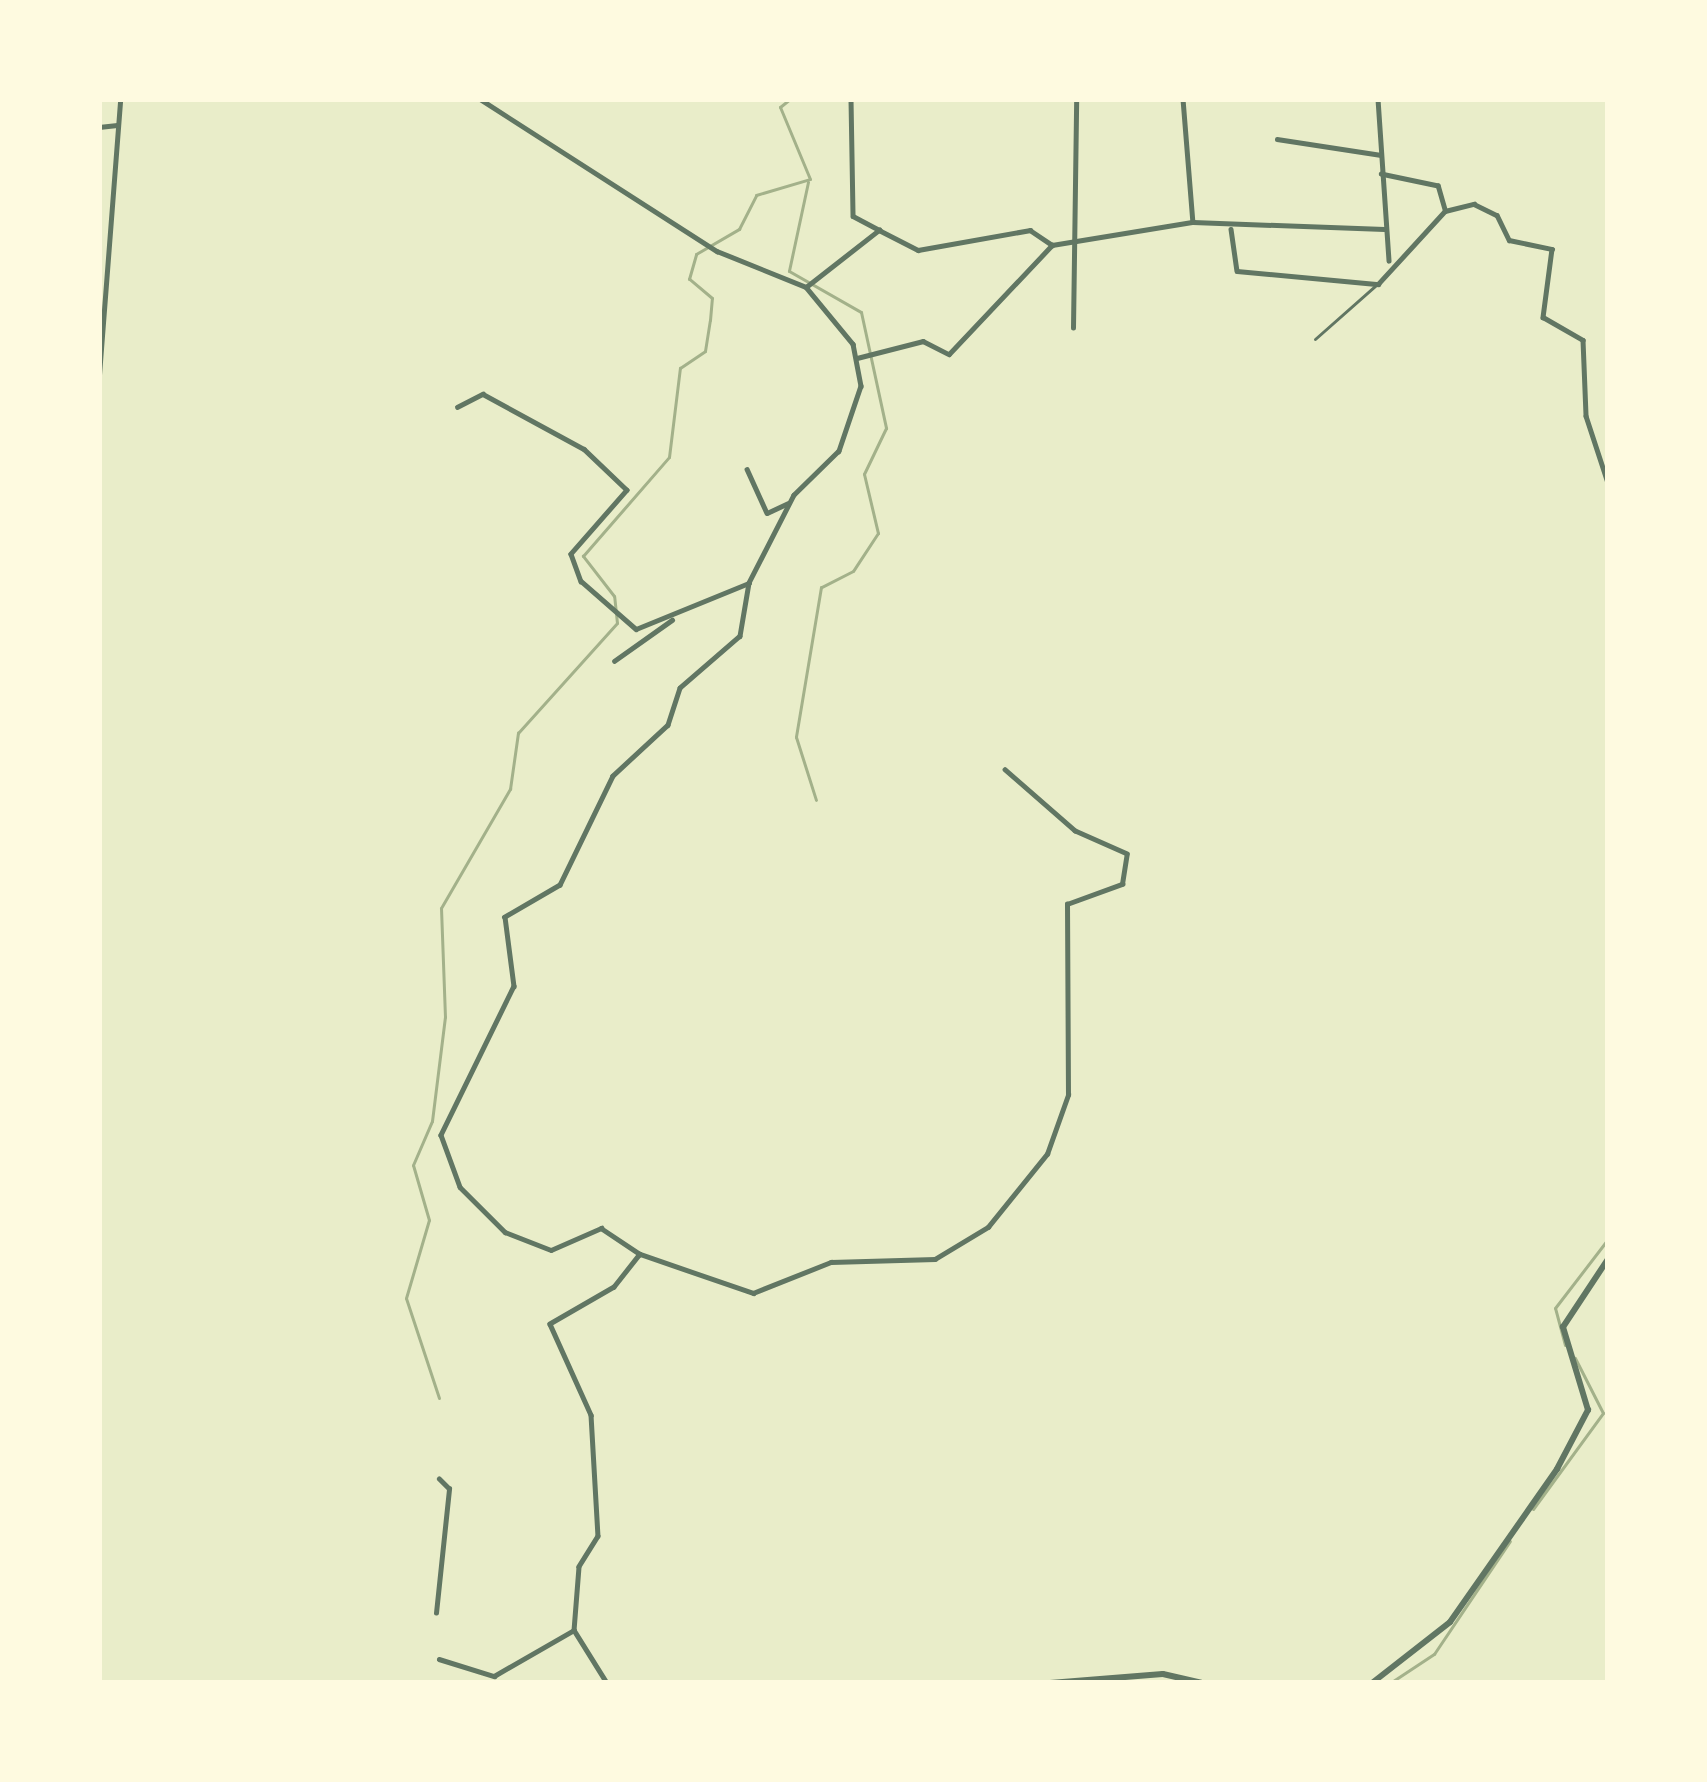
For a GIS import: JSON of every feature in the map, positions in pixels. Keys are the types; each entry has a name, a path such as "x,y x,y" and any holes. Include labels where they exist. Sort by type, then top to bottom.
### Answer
{"street":[{"path":"99,375 101,272 116,247 120,99"},
{"path":"480,99 717,251 806,286 857,358 859,410 839,452 794,496 767,513 747,470"},
{"path":"850,99 853,216 918,250 1030,230 1052,245"},
{"path":"1073,328 1076,99"},
{"path":"1183,99 1193,222"},
{"path":"1378,99 1390,263"},
{"path":"99,127 119,124"},
{"path":"1276,139 1381,155"},
{"path":"1382,174 1438,186 1445,211"},
{"path":"1231,228 1237,272 1378,284 1390,263 1445,211 1474,204 1497,215 1509,240 1552,249 1544,316 1583,340 1586,416 1608,483"},
{"path":"857,358 889,355 923,341 949,354 1052,245 1193,222 1231,228 1384,229"},
{"path":"806,286 879,230"},
{"path":"458,407 483,394 584,449 627,490 571,554 581,580 636,629 672,620"},
{"path":"794,496 749,583 740,636 680,688 668,725 613,776 560,885 506,917 514,986 441,1135 460,1187 505,1232 551,1250 601,1228 640,1254 753,1293 831,1262 935,1259 988,1227 1047,1154 1068,1095 1067,904 1122,884 1127,854 1075,831 1005,770"},
{"path":"614,661 672,620 685,604 749,583"},
{"path":"607,1683 574,1630 598,1487 580,1373 550,1324 614,1287 640,1254"},
{"path":"1372,1683 1450,1622 1557,1469 1588,1410 1563,1328 1608,1259"},
{"path":"436,1613 448,1489 439,1479"},
{"path":"439,1660 494,1676 574,1630"},
{"path":"1050,1683 1163,1674 1201,1683"}],"lane":[{"path":"1316,339 1378,284"}],"waterway":[{"path":"439,1398 406,1298 429,1220 413,1165 432,1121 445,1017 441,908 510,789 518,733 617,623 614,596 583,556 669,457 680,368 705,351 710,320 712,298 689,279 696,254 739,229 756,195 810,179 780,107 790,99"},
{"path":"808,182 789,271 861,312 886,428 864,474 878,533 853,571 821,587 796,737 816,800"},
{"path":"1565,1345 1555,1308 1608,1239"},
{"path":"1533,1509 1603,1413 1575,1358"},
{"path":"1390,1683 1434,1654 1510,1541"},
{"path":"1171,1683 1179,1683"}]}
